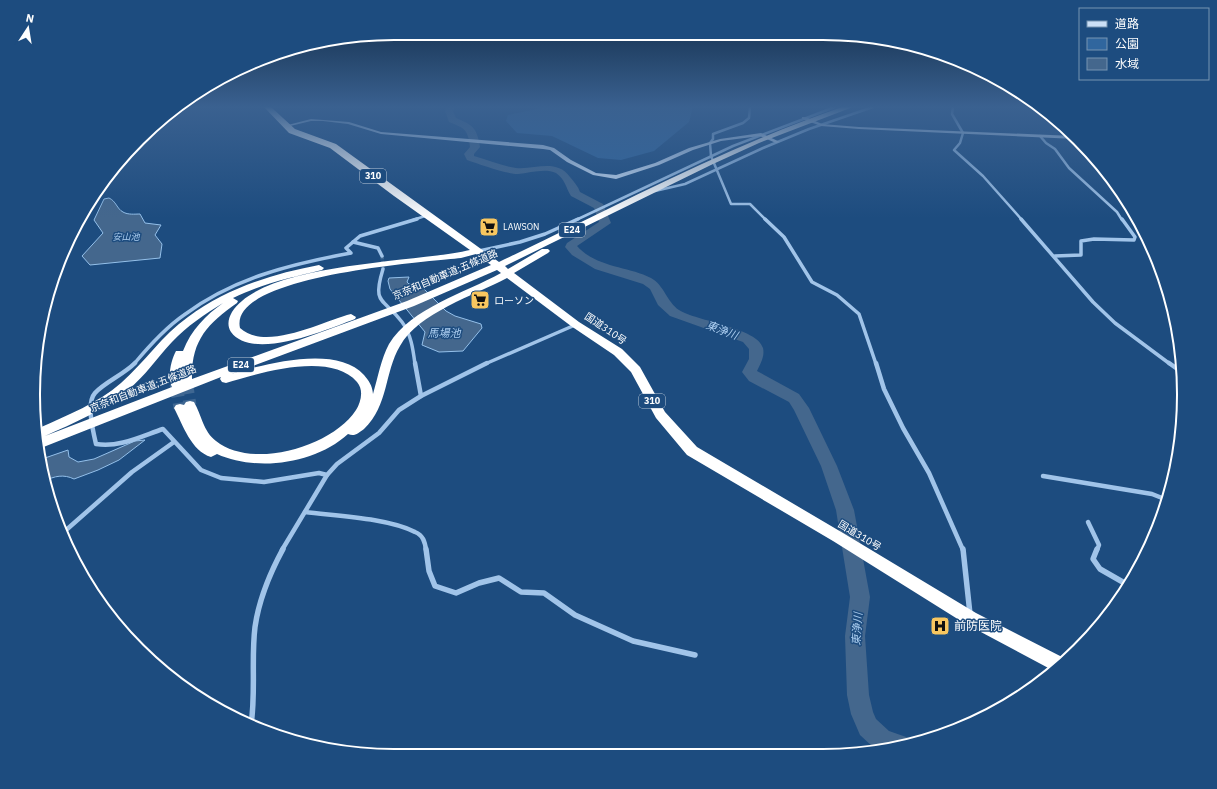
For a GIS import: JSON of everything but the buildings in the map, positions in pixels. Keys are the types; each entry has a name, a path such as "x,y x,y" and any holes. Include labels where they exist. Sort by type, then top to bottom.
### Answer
{"highway":[{"name":"国道310号","path":"326,144 333,146 397,194 450,230 575,324 618,352 636,370 660,415 692,451 838,537 970,618 1055,662"},
{"name":"京奈和自動車道;五條道路","path":"99,422 383,310 485,272 539,247 722,156 752,144"},
{"path":"43,439 78,433 99,422 192,390 266,367 291,363 319,363 346,367 356,373 363,380 367,388 366,401 361,411 354,422 340,434 323,444 301,453 266,459 247,458 227,453 215,447 195,423 185,406 196,439 210,452 223,459 242,464 263,465 288,462 306,457 334,444 360,426 369,416 380,393 388,357 400,338 414,322 513,270 592,223 605,213"},
{"path":"43,438 105,400 124,386 163,345 192,318 225,297 300,270 459,251 478,251"},
{"path":"250,287 225,302 194,328 184,342 179,356 176,370 181,382 185,368 186,354 192,340 203,325 217,312 234,301 275,282 302,275 461,255 478,251"},
{"path":"350,268 285,284 261,294 250,300 238,311 233,324 235,329 246,337 256,340 282,339 383,310"}],"street":[{"path":"510,144 543,147 552,150 584,170 596,174 616,177 657,164 708,144"},
{"path":"710,144 711,156 731,204 750,204 784,237 812,282 837,295 859,314 865,328 884,389 903,428 929,473 963,548 970,618"},
{"path":"478,251 520,242 545,234 739,144"},
{"path":"635,192 656,191 678,186 774,144"},
{"path":"959,144 954,150 983,176 1055,256 1093,302 1115,323 1176,368"},
{"path":"1047,144 1055,149 1069,168 1118,212 1135,236 1134,240 1126,241 1102,239 1081,241 1081,255 1055,256"},
{"path":"327,474 319,473 264,482 221,478 201,470 163,429 114,445 102,446 96,444 90,404 92,398 99,389 114,381 129,369 149,346 182,315 206,299 242,282 276,269 319,258 351,253 346,248 360,236 428,215"},
{"path":"353,242 378,248 382,256"},
{"path":"383,269 378,287 378,294 383,302 405,326 409,333 417,385 421,396"},
{"path":"252,719 254,704 253,656 255,626 262,597 271,570 327,474 337,464 379,433 399,410 421,396 482,365 575,324"},
{"path":"67,529 132,472 174,442"},
{"path":"1043,476 1152,494 1161,498"},
{"path":"305,512 389,523 416,532 422,537 425,543 429,571 435,586 456,593 479,583 499,578 520,592 544,593 575,615 633,641 695,655"},
{"path":"1088,522 1099,545 1093,559 1100,569 1123,582"}],"green space":[{"path":"568,144 663,144 654,151 621,160 598,158"}],"water":[{"name":"安山池","path":"109,198 123,212 129,214 140,214 145,223 161,225 155,235 162,244 160,258 90,265 82,256 103,233 94,220 104,199"},
{"name":"馬場池","path":"409,277 407,282 409,284 420,285 446,311 455,316 481,324 482,328 463,351 439,352 422,345 425,332 390,289 388,281 389,278"},
{"path":"145,440 119,460 98,470 74,479 67,476 59,476 50,479 46,458 68,450 69,457 78,462 94,459 135,441"}],"waterway":[{"name":"東浄川","path":"474,144 475,147 469,154 470,158 516,171 546,168 557,170 563,174 573,187 575,194 599,206 605,223 571,245 576,252 599,266 647,281 655,287 663,302 675,313 748,339 756,348 756,359 749,372 754,377 794,398 801,408 829,466 845,510 860,597 855,636 858,695 862,714 868,727 882,740 890,742"}],"tunnel":[{"path":"382,256 383,269"},
{"path":"186,381 190,405"},
{"path":"176,384 180,408"}],"place":[{"name":"LAWSON","path":"489,227"},
{"name":"ローソン","path":"480,300"},
{"name":"前防医院","path":"940,626"}]}
